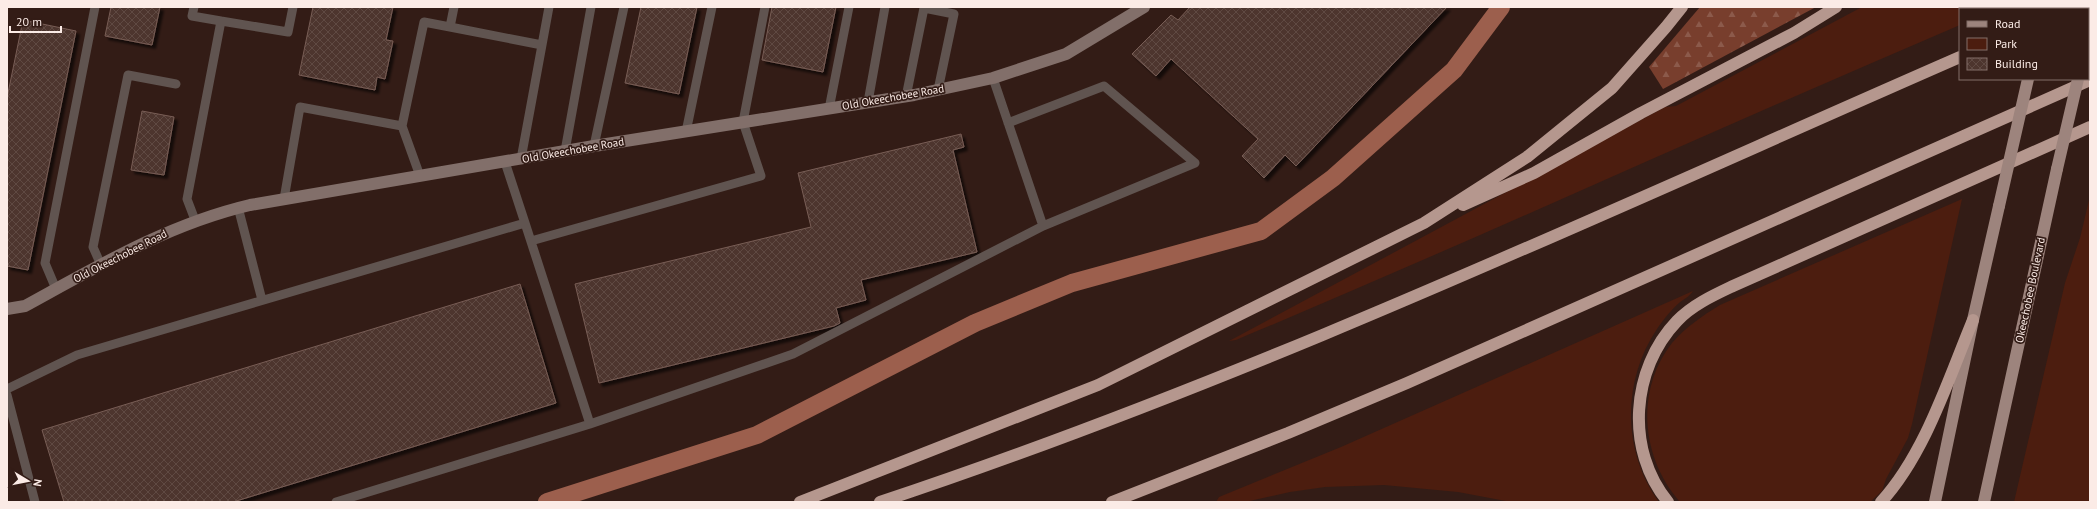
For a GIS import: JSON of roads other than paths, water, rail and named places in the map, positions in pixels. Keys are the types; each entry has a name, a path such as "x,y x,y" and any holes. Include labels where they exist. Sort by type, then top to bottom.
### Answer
{"highway":[{"path":"1424,223 1527,157 1612,88 1682,7"},
{"path":"800,502 1098,385 1424,223 1534,173 1641,113 1794,33 1836,7"},
{"path":"880,502 979,469 1097,426 1285,352 1959,57"},
{"path":"1112,502 1288,433 1407,383 2090,80"},
{"path":"1668,502 1662,495 1646,463 1639,436 1638,403 1646,372 1658,347 1677,320 1705,300 1733,286 2090,127"},
{"path":"1881,502 1890,492 1908,465 1931,420 1973,320"}],"main road":[{"path":"1935,502 1973,320 2028,80"},
{"name":"Okeechobee Boulevard","path":"1984,502 2078,80"}],"street":[{"name":"Old Okeechobee Road","path":"7,309 25,306 139,244 195,220 238,207 594,146 906,97 993,78 1066,54 1144,7"}],"lane":[{"path":"56,289 45,263 95,7"},
{"path":"194,7 192,16 288,32 293,7"},
{"path":"450,27 454,7"},
{"path":"521,159 549,7"},
{"path":"565,151 591,7"},
{"path":"594,146 624,7"},
{"path":"686,132 712,7"},
{"path":"531,241 761,176 743,122 765,7"},
{"path":"829,109 849,7"},
{"path":"868,102 885,7"},
{"path":"906,97 924,8 954,14 938,90"},
{"path":"195,220 187,199 222,21"},
{"path":"420,176 402,126 424,22 542,45"},
{"path":"101,265 93,247 128,75 176,84"},
{"path":"993,78 1043,226"},
{"path":"336,502 590,424 793,354 1043,226 1195,163 1104,86 1008,123"},
{"path":"284,199 300,107 402,126"},
{"path":"505,162 590,424"},
{"path":"238,207 262,300"},
{"path":"7,389 77,355 525,223"},
{"path":"7,395 35,502"}],"waterway":[{"path":"547,502 757,435 975,323 1072,283 1261,231 1333,178 1454,70 1501,7"}]}
